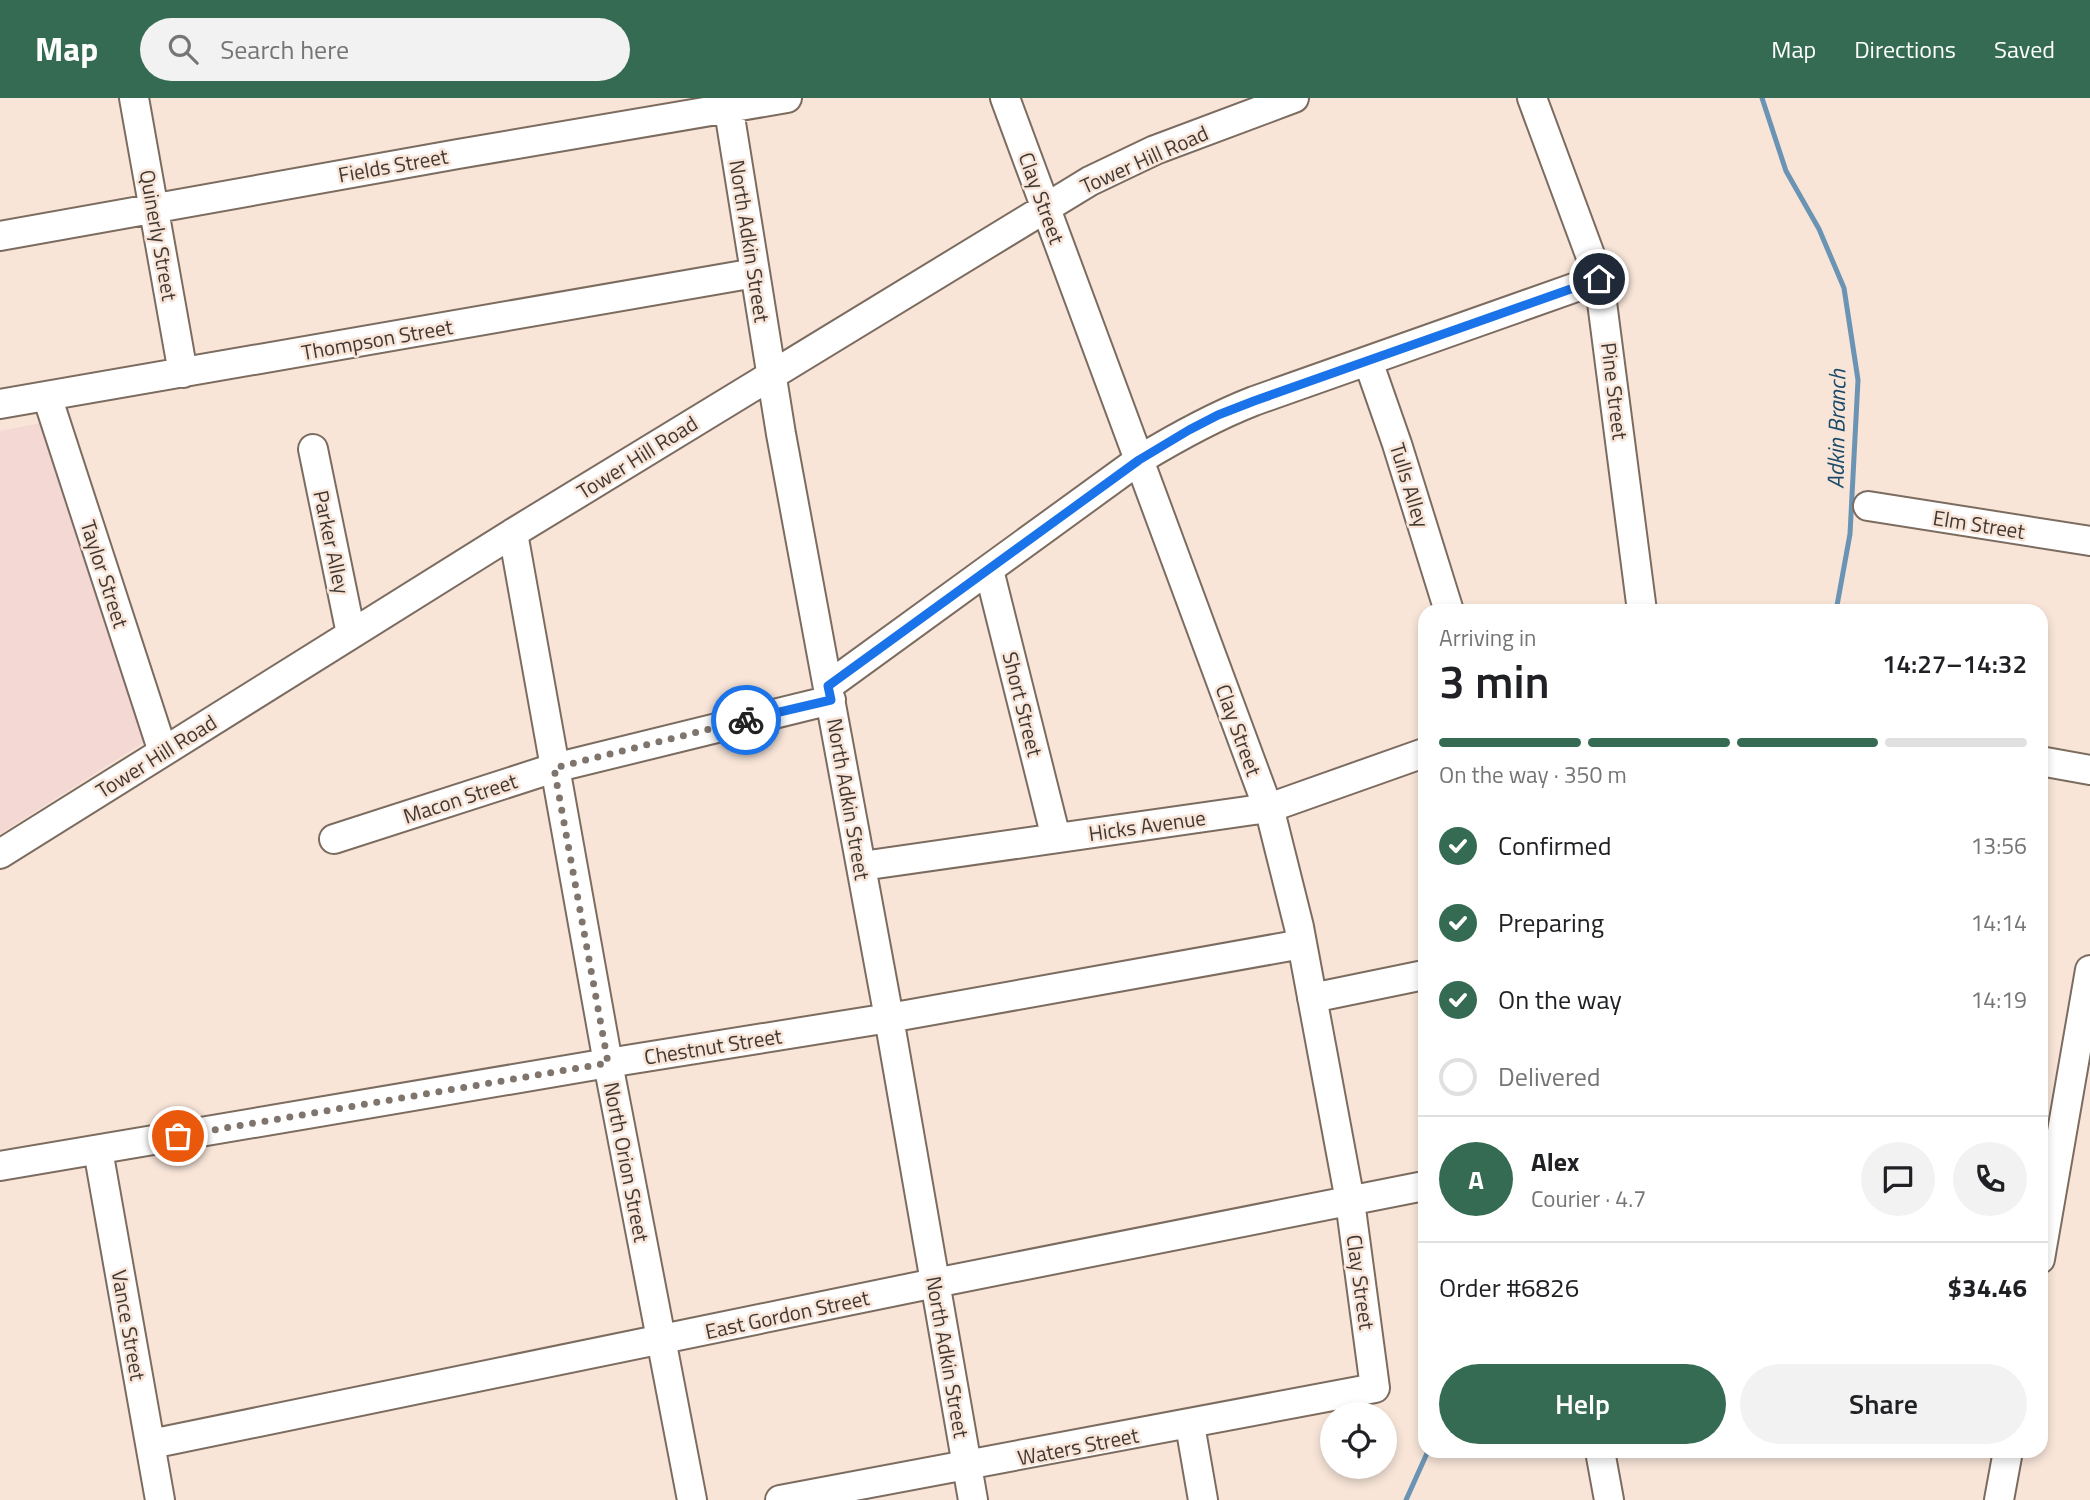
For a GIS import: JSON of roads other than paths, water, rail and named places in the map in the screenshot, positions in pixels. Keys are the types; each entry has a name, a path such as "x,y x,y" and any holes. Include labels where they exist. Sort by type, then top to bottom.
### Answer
{"street":[{"name":"Quinerly Street","path":"134,98 183,373"},
{"name":"Fields Street","path":"0,236 728,103 787,98"},
{"name":"Clay Street","path":"1005,98 1267,807 1302,944 1350,1201 1375,1388"},
{"name":"Tower Hill Road","path":"0,854 513,533 1099,176 1155,149 1294,98"},
{"name":"Pine Street","path":"1532,98 1599,279 1641,604"},
{"name":"North Adkin Street","path":"728,103 771,374 862,866 973,1500"},
{"name":"Thompson Street","path":"0,404 755,273"},
{"name":"Macon Street","path":"334,838 554,768 830,693 989,570 1139,460 1218,415 1599,279"},
{"name":"Tulls Alley","path":"1368,361 1447,604"},
{"name":"Taylor Street","path":"47,396 163,752"},
{"name":"Parker Alley","path":"313,449 351,634"},
{"name":"Elm Street","path":"1868,506 2090,541"},
{"name":"North Orion Street","path":"513,533 608,1063 692,1500"},
{"name":"Short Street","path":"989,570 1056,838"},
{"name":"Hicks Avenue","path":"862,866 1267,807 1418,755"},
{"path":"2048,762 2090,770"},
{"name":"Chestnut Street","path":"0,1166 889,1018 1302,944"},
{"path":"2049,1162 2084,1054 2090,970"},
{"path":"1312,998 1418,976"},
{"name":"Vance Street","path":"97,1150 160,1500"},
{"name":"East Gordon Street","path":"150,1444 1418,1187"},
{"name":"Waters Street","path":"780,1500 1190,1425 1375,1388"},
{"path":"1190,1425 1203,1500"},
{"path":"1601,1458 1609,1500"},
{"path":"1999,1500 2007,1458"}],"waterway":[{"name":"Adkin Branch","path":"1762,98 1786,171 1819,229 1844,288 1858,380 1850,534 1837,604"},
{"name":"Adkin Branch","path":"1406,1500 1425,1458"}]}
